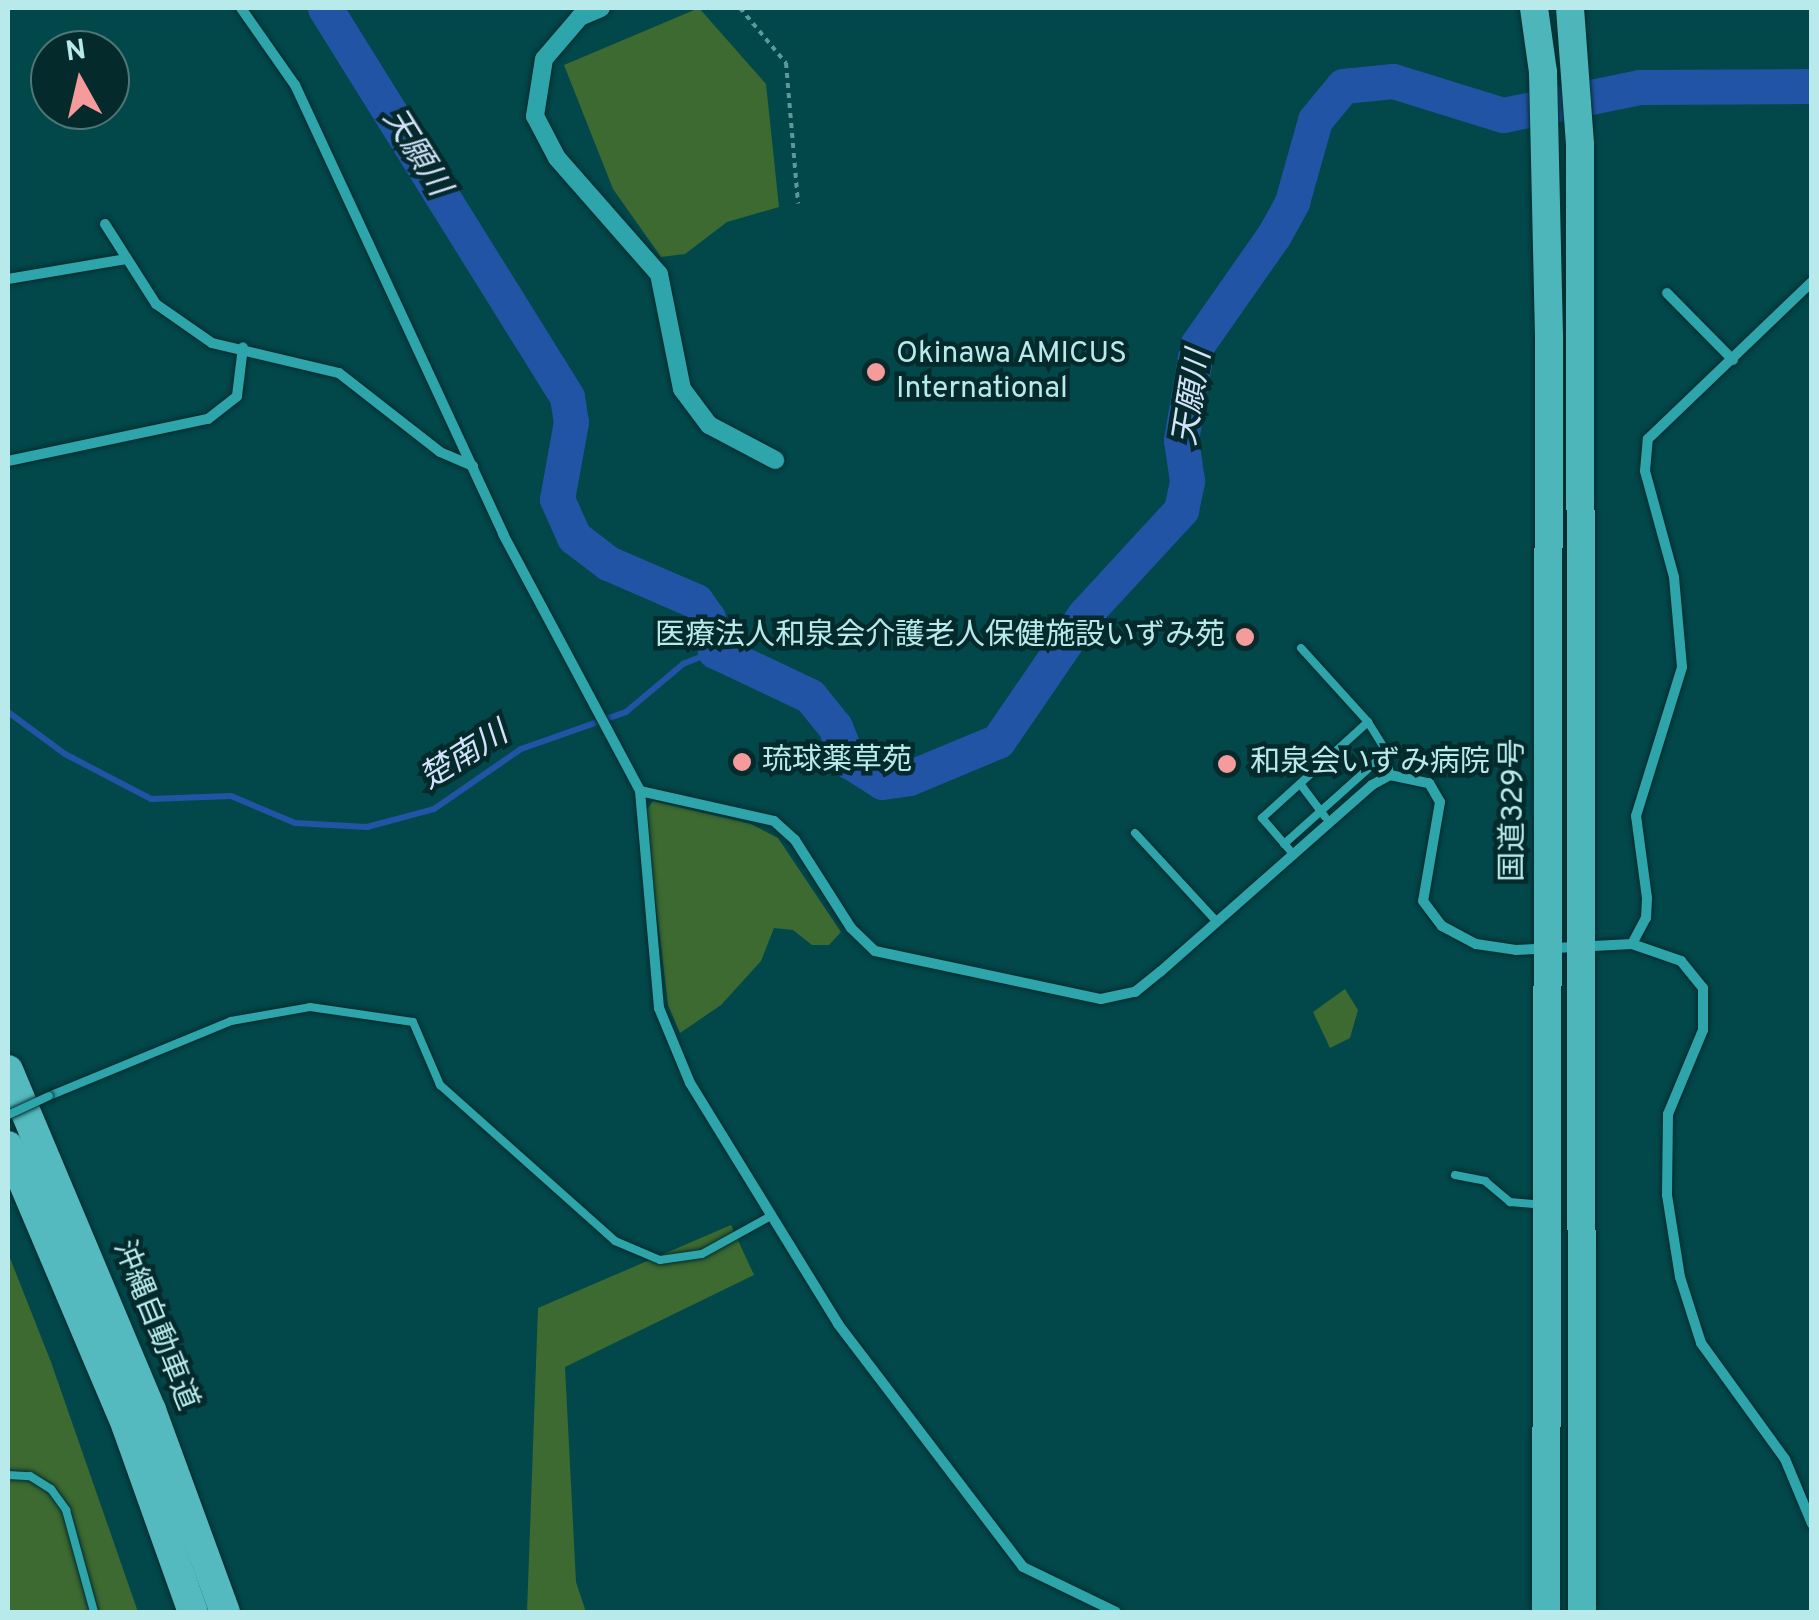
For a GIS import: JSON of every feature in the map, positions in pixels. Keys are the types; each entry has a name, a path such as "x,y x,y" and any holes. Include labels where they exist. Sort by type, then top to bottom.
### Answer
{"highway":[{"name":"国道329号","path":"1534,8 1543,72 1546,152 1546,1612"},
{"path":"1570,8 1580,145 1582,1612"},
{"name":"沖縄自動車道","path":"8,1070 144,1392 225,1612"},
{"name":"沖縄自動車道","path":"8,1146 128,1427 193,1612"}],"street":[{"path":"241,8 294,85 473,466 640,791 659,1008 690,1083 838,1324 1022,1568 1116,1612"},
{"path":"601,8 580,16 544,59 535,116 556,158 659,274 682,389 708,425 775,460"},
{"path":"105,224 156,304 212,343 243,347 340,373 440,452 473,466"},
{"path":"8,279 126,259"},
{"path":"1632,944 1648,898 1636,816 1682,667 1674,578 1645,456 1648,438 1812,282"},
{"path":"1667,293 1733,360"},
{"path":"8,461 208,419 237,396 243,347"},
{"path":"640,791 774,822 794,840 850,928 875,951 925,966 1101,999 1135,992 1294,854 1326,818 1390,775 1428,783 1440,802 1424,871 1428,911 1476,944 1546,950 1632,944 1681,961 1703,988 1704,1030 1668,1114 1667,1195 1680,1276 1700,1343 1785,1459 1812,1524"}],"lane":[{"path":"1302,648 1368,722 1387,752 1390,775"},
{"path":"1294,854 1262,818 1368,722"},
{"path":"1284,844 1326,818 1387,752"},
{"path":"1300,785 1326,818"},
{"path":"1135,833 1216,922"},
{"path":"8,1115 232,1021 310,1007 413,1022 440,1086 615,1241 660,1260 702,1254 769,1217"},
{"path":"1455,1175 1485,1182 1510,1202 1547,1206"},
{"path":"8,1475 30,1476 52,1490 66,1510 94,1612"}],"path":[{"path":"740,8 786,63 798,203"}],"green space":[{"path":"699,8 766,84 779,207 727,222 685,254 661,257 613,189 564,65"},
{"path":"653,801 751,824 778,838 841,932 829,945 812,945 793,930 774,928 761,961 721,1005 680,1033 668,1005 645,812"},
{"path":"1345,989 1358,1010 1350,1038 1330,1048 1313,1012"},
{"path":"731,1225 754,1275 565,1367 576,1582 586,1612 527,1612 538,1308"},
{"path":"8,1253 51,1362 138,1612 8,1612"}],"waterway":[{"name":"天願川","path":"325,8 567,397 571,422 557,499 574,537 608,563 696,601 708,618 715,651 810,696 835,727 849,761 882,782 909,778 998,741 1085,614 1181,510 1187,481 1181,440 1197,345 1274,235 1292,202 1315,120 1343,86 1393,81 1503,115 1640,87 1812,86"},
{"name":"楚南川","path":"8,712 65,754 151,799 231,796 295,823 367,827 434,809 521,749 626,712 683,664 715,651"}],"place":[{"name":"Okinawa AMICUS International","path":"876,372"},
{"name":"医療法人和泉会介護老人保健施設いずみ苑","path":"1245,637"},
{"name":"琉球薬草苑","path":"742,762"},
{"name":"和泉会いずみ病院","path":"1227,764"}]}
